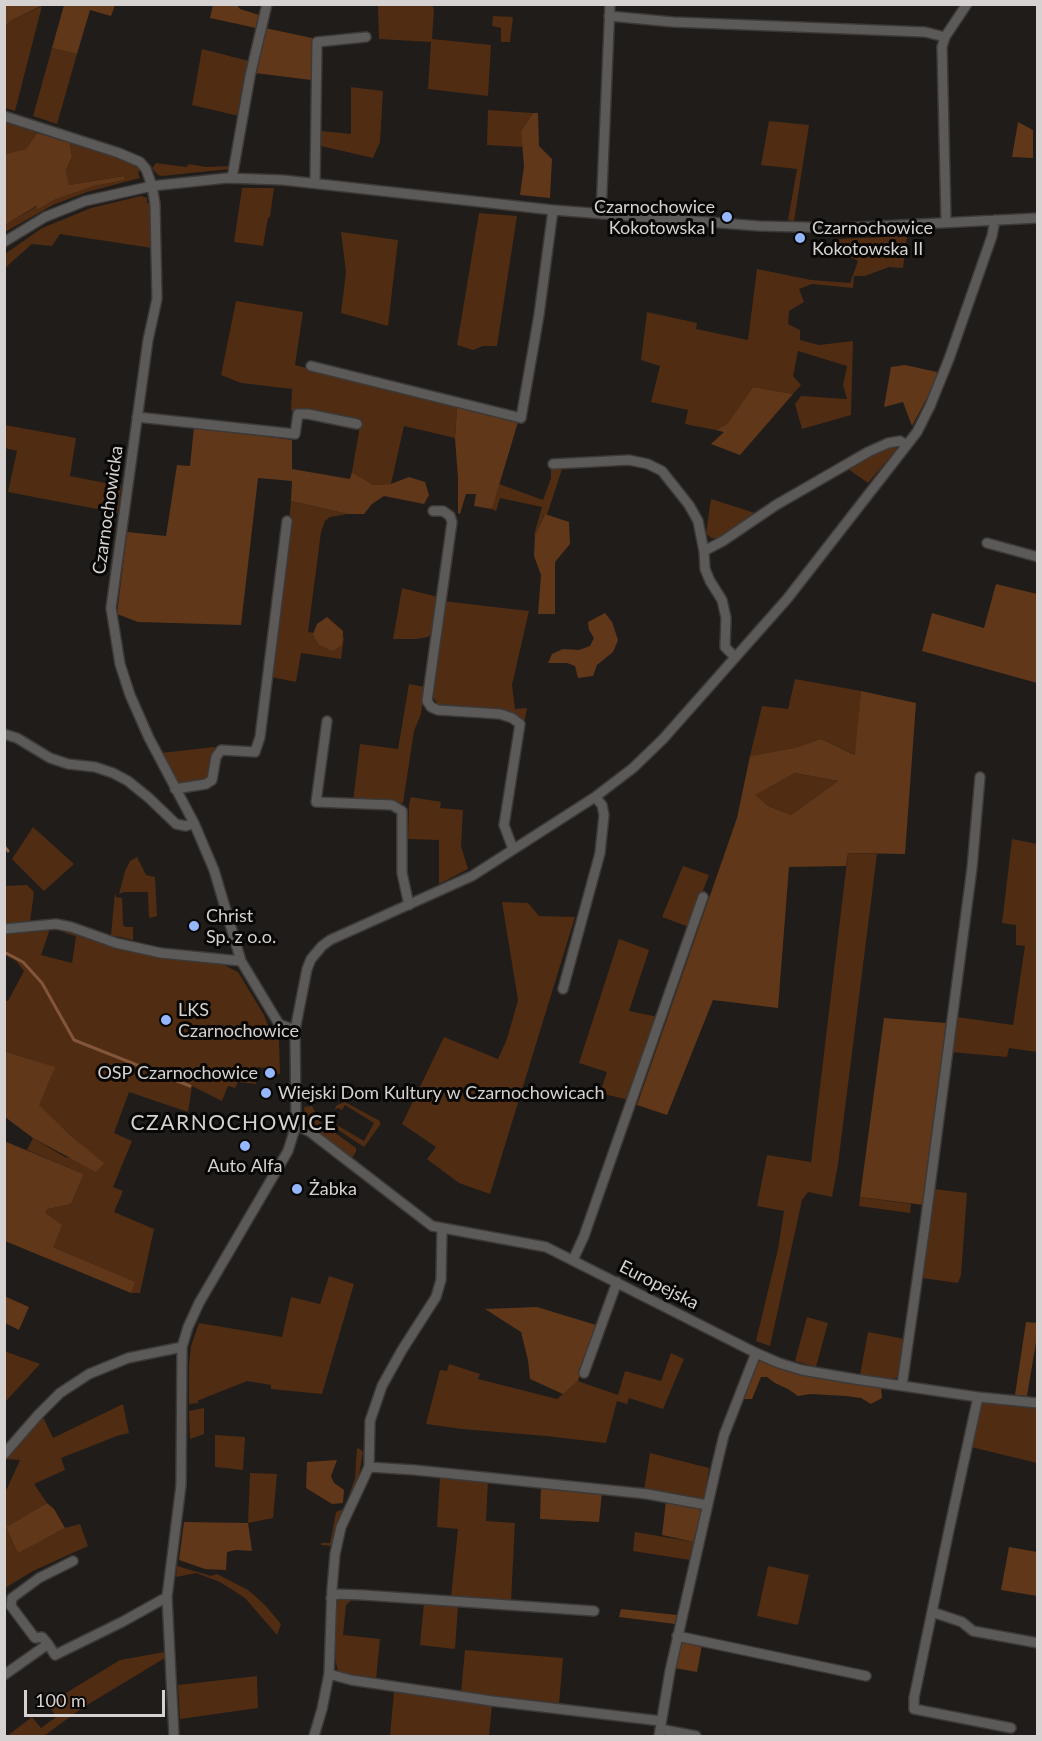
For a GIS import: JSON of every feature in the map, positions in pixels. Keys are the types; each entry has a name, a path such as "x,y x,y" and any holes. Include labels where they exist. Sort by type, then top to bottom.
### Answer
{"street":[{"path":"232,178 250,76 267,4"},
{"path":"601,214 610,4"},
{"path":"946,222 942,47 945,37 967,4"},
{"path":"609,16 673,22 924,32 945,37"},
{"path":"315,183 317,42 366,37"},
{"path":"4,116 140,162 146,169 149,187"},
{"path":"4,242 65,208 107,195 149,187 232,178 315,183 553,210 798,228 846,228 1038,218"},
{"name":"Czarnochowicka","path":"149,187 155,204 157,299 148,340 137,417 111,608 112,625 120,664 130,695 194,823 214,870 241,961 279,1023 295,1030"},
{"path":"311,366 521,418 539,315 553,210"},
{"path":"174,1737 167,1597 181,1485 182,1347 188,1327 200,1303 288,1151 296,1125 295,1030 307,969 322,946 344,933 456,884 595,797 633,768 663,739 787,599 923,422 935,395 994,230 995,220"},
{"path":"137,417 295,434 298,414 309,414 357,424"},
{"path":"704,551 723,541 776,505 868,452 900,441 906,445"},
{"path":"553,464 629,460 648,464 662,471 689,505 698,521 705,569 722,600 726,618 725,646 735,657"},
{"path":"433,511 443,511 450,516 452,522 427,701 438,710 500,714 520,724 504,825 513,849"},
{"path":"175,789 206,784 212,780 216,756 221,750 255,752 260,737 287,521"},
{"path":"987,543 1038,557"},
{"path":"327,721 316,802 392,805 402,811 402,873 409,905"},
{"path":"4,734 18,738 50,758 113,773 128,781 177,824 186,826 194,823"},
{"path":"902,1385 927,1214 972,868 980,777"},
{"path":"563,989 600,853 604,815 602,805 595,797"},
{"path":"573,1260 584,1236 703,897"},
{"path":"4,928 56,924 116,943 161,952 241,961"},
{"name":"Europejska","path":"296,1125 310,1132 432,1226 546,1247 756,1353 802,1370 978,1396 1038,1402"},
{"path":"314,1737 329,1674 331,1598 335,1554 341,1527 369,1467 370,1421 382,1386 436,1297 441,1280 442,1229"},
{"path":"584,1373 617,1282"},
{"path":"4,1454 60,1393 89,1374 128,1358 182,1347"},
{"path":"660,1729 677,1636 724,1435 756,1353"},
{"path":"978,1396 914,1709 1011,1728"},
{"path":"369,1467 647,1494 707,1505"},
{"path":"73,1561 39,1578 12,1598 11,1606 35,1638 42,1637 55,1654 122,1622 167,1597"},
{"path":"331,1598 336,1594 356,1594 594,1611"},
{"path":"932,1612 962,1622 973,1630 1038,1643"},
{"path":"677,1636 866,1676"},
{"path":"4,1675 48,1644"},
{"path":"329,1674 351,1680 480,1699 696,1737"}],"shaded area":[{"path":"5,4 43,5 10,21 5,27"},
{"path":"64,5 115,5 111,16 90,10 77,54 52,48"},
{"path":"213,5 237,5 240,9 259,15 256,28 210,18"},
{"path":"378,5 432,5 434,9 432,39 491,45 488,96 428,89 431,42 379,39"},
{"path":"42,6 15,111 5,108 5,27 10,21"},
{"path":"493,16 513,17 510,42 501,42 501,28 492,26"},
{"path":"265,28 312,38 311,80 255,73"},
{"path":"52,48 77,54 57,124 33,116"},
{"path":"202,49 249,61 239,116 192,105"},
{"path":"351,87 383,91 380,142 373,158 321,146 321,131 351,134"},
{"path":"488,110 533,113 521,131 523,147 487,145"},
{"path":"533,113 538,113 539,146 552,159 550,198 520,195 524,166 521,131"},
{"path":"4,121 37,133 26,149 5,154"},
{"path":"769,121 809,125 794,221 788,220 797,169 761,165"},
{"path":"1018,122 1033,130 1033,158 1012,157"},
{"path":"37,133 70,143 72,157 66,170 69,185 124,176 125,180 94,186 54,200 38,209 36,206 5,225 5,154 26,149"},
{"path":"70,143 129,161 141,170 138,172 140,178 87,192 53,205 5,232 5,225 37,206 38,208 94,186 125,180 124,176 69,185 66,170 72,157"},
{"path":"156,163 186,167 189,164 206,167 231,166 230,169 162,176 152,168"},
{"path":"242,188 274,188 263,246 234,242"},
{"path":"141,196 147,198 147,203 150,203 152,248 60,234 52,246 32,244 5,268 5,254 42,228 91,208"},
{"path":"479,213 517,216 497,346 483,346 473,350 457,345"},
{"path":"341,232 398,240 388,326 341,313 346,272"},
{"path":"907,236 903,268 889,267 865,276 854,276 853,288 812,284 799,289 804,302 789,311 788,324 800,330 800,340 819,345 853,341 851,415 802,429 795,404 801,396 847,399 843,385 847,366 798,351 793,376 801,385 793,394 753,387 727,424 716,430 685,424 688,410 651,402 660,366 641,360 647,312 697,323 696,329 748,340 757,269 811,280 850,283 858,261 843,253 838,239"},
{"path":"236,301 303,312 295,365 457,407 455,438 404,426 391,484 373,485 352,472 361,420 291,411 292,389 241,383 221,375"},
{"path":"905,365 937,372 935,383 912,426 903,402 884,407 891,367"},
{"path":"753,387 793,394 740,455 711,444 724,432 716,430 727,424"},
{"path":"457,407 518,422 492,509 474,506 476,494 466,494 460,514 458,513 455,438"},
{"path":"5,425 76,438 70,476 121,486 118,513 8,492 17,451 5,448"},
{"path":"194,427 292,440 292,469 350,479 352,472 373,485 391,484 409,477 425,482 429,495 424,504 384,496 372,504 364,514 348,514 291,501 292,481 258,478 241,625 138,622 117,614 127,532 166,536 177,465 190,466"},
{"path":"893,446 897,449 868,483 848,469 873,453"},
{"path":"551,466 563,466 547,515 544,515 535,535 542,507 500,498 496,511 492,509 499,484 543,500 551,478"},
{"path":"711,499 755,513 720,539 711,538 706,533"},
{"path":"291,501 348,514 330,517 325,521 321,532 308,632 344,637 341,659 301,653 296,682 271,677"},
{"path":"545,514 569,522 570,544 555,562 555,614 538,614 541,575 534,556 535,535"},
{"path":"996,584 1037,594 1037,683 922,651 932,613 984,628"},
{"path":"402,588 438,597 433,632 428,637 393,639"},
{"path":"443,601 529,611 512,685 515,709 527,708 524,723 519,716 501,709 438,704 432,696"},
{"path":"605,613 612,622 618,640 613,652 597,665 593,676 578,678 575,666 567,663 548,663 552,654 563,649 579,650 590,646 594,638 589,630 588,622"},
{"path":"327,617 343,631 342,645 333,651 319,645 313,634 317,624"},
{"path":"795,679 861,691 856,755 821,739 794,748 750,756 762,706 788,709"},
{"path":"409,684 425,687 421,714 414,731 403,803 353,801 360,744 398,749"},
{"path":"861,691 916,703 905,854 848,853 846,866 789,867 778,1008 713,1000 667,1115 637,1105 737,818 750,756 794,748 821,739 855,755","holes":["795,773 838,781 791,815 768,806 755,795"]},
{"path":"215,747 209,778 203,781 177,783 161,753"},
{"path":"795,773 838,781 791,815 768,806 754,795"},
{"path":"411,797 441,802 440,808 463,810 461,846 468,869 439,884 439,840 408,839"},
{"path":"33,827 74,864 44,891 12,859"},
{"path":"1012,839 1037,844 1037,1052 1009,1048 1007,1057 951,1052 957,1017 1013,1025 1025,946 1016,945 1016,925 1002,923"},
{"path":"848,853 877,854 838,1164 832,1197 808,1192 802,1200 770,1346 756,1341 778,1249 784,1211 757,1206 767,1155 811,1162"},
{"path":"137,857 146,875 155,877 157,916 149,918 148,892 119,894 125,871 130,861"},
{"path":"683,866 709,875 689,927 662,917"},
{"path":"27,885 34,892 30,922 5,924 4,886"},
{"path":"115,892 116,897 122,898 123,924 125,927 133,927 133,940 111,935"},
{"path":"502,902 528,903 539,916 575,917 490,1194 459,1183 427,1159 436,1147 402,1124 444,1037 498,1059 507,1039 518,1000"},
{"path":"50,929 41,955 72,963 76,936 65,933 67,930 227,963 226,966 238,972 264,1015 270,1031 279,1040 280,1074 272,1073 272,1069 258,1067 256,1084 238,1082 235,1088 228,1086 222,1101 192,1086 188,1112 129,1092 114,1133 132,1141 113,1187 123,1191 114,1212 154,1229 140,1293 131,1293 134,1282 53,1247 45,1213 48,1209 71,1204 84,1174 27,1150 33,1138 65,1157 103,1163 38,1105 54,1067 5,1051 4,1000 8,1001 24,971 16,961 5,955 5,933"},
{"path":"619,939 649,950 629,1011 658,1017 629,1100 600,1093 607,1072 579,1063"},
{"path":"884,1018 946,1023 924,1205 860,1197"},
{"path":"4,1051 55,1067 39,1105 71,1136 104,1163 96,1172 33,1138 5,1117"},
{"path":"345,1102 380,1121 380,1125 364,1147 323,1118 323,1116 331,1118 330,1121 364,1141 374,1123 345,1105 342,1110 338,1108 334,1110 337,1105"},
{"path":"312,1106 320,1122 356,1148 352,1158 333,1146 306,1121 304,1107"},
{"path":"4,1141 84,1174 71,1204 48,1209 45,1213 62,1225 53,1247 135,1282 131,1293 5,1241"},
{"path":"934,1189 967,1193 961,1275 958,1283 922,1278"},
{"path":"860,1197 911,1204 910,1213 859,1206"},
{"path":"329,1276 354,1284 322,1394 271,1389 271,1385 247,1381 197,1401 199,1403 189,1404 191,1346 199,1323 282,1337 291,1297 320,1304"},
{"path":"4,1296 29,1307 19,1330 5,1323"},
{"path":"537,1307 596,1325 578,1381 563,1394 530,1379 521,1332 485,1309"},
{"path":"807,1317 828,1323 816,1367 795,1361"},
{"path":"1026,1322 1038,1323 1027,1396 1015,1395"},
{"path":"868,1332 905,1339 900,1376 894,1379 860,1375"},
{"path":"4,1351 40,1364 6,1401 4,1398"},
{"path":"671,1353 684,1359 663,1409 629,1398 627,1404 617,1401 606,1443 426,1424 440,1370 447,1371 449,1364 480,1374 478,1379 557,1399 578,1381 618,1395 625,1371 661,1381"},
{"path":"758,1362 815,1378 881,1387 882,1398 871,1404 861,1398 846,1396 810,1394 798,1396 767,1377 761,1377 752,1399 744,1399"},
{"path":"981,1402 1037,1406 1037,1463 971,1447"},
{"path":"123,1404 129,1433 61,1458 65,1470 34,1484 47,1503 6,1527 18,1552 65,1528 80,1524 88,1546 33,1571 5,1588 5,1493 20,1460 6,1459 43,1417 53,1438"},
{"path":"204,1408 204,1434 190,1439 189,1411"},
{"path":"215,1435 245,1437 243,1470 215,1467"},
{"path":"357,1448 363,1452 359,1476 352,1497 333,1544 331,1546 321,1545 321,1543 330,1543 336,1512 345,1508 355,1478"},
{"path":"650,1453 709,1468 705,1499 644,1490"},
{"path":"337,1460 331,1476 334,1483 344,1490 343,1503 332,1504 306,1488 307,1462"},
{"path":"250,1473 277,1474 273,1518 248,1523"},
{"path":"440,1477 488,1480 486,1521 515,1523 511,1601 451,1597 458,1529 437,1527"},
{"path":"541,1485 602,1492 599,1522 540,1519"},
{"path":"666,1501 699,1508 701,1511 694,1542 662,1535"},
{"path":"47,1503 54,1509 65,1528 18,1553 6,1527"},
{"path":"184,1522 248,1523 252,1551 227,1552 226,1570 205,1569 179,1560"},
{"path":"635,1532 694,1542 690,1560 633,1551"},
{"path":"1009,1547 1037,1552 1037,1596 1001,1590"},
{"path":"177,1566 211,1576 217,1574 248,1590 281,1624 277,1635 245,1598 220,1582 196,1573 176,1577"},
{"path":"768,1566 809,1575 798,1625 757,1616"},
{"path":"341,1598 354,1598 346,1605 343,1635 380,1639 376,1680 348,1676 338,1672 335,1658 335,1635 337,1602"},
{"path":"424,1603 458,1606 455,1649 420,1645"},
{"path":"621,1609 677,1615 675,1624 619,1617"},
{"path":"681,1641 702,1645 697,1672 675,1668"},
{"path":"465,1650 563,1658 559,1704 461,1692"},
{"path":"165,1652 165,1658 82,1708 44,1736 7,1736 32,1717 41,1728 56,1717 48,1704 120,1660"},
{"path":"257,1676 258,1708 180,1719 178,1685"},
{"path":"394,1691 492,1704 489,1736 390,1736"}],"waterway":[{"path":"4,846 8,851"},
{"path":"4,952 23,962 42,983 74,1040 190,1086"}],"place":[{"name":"Czarnochowice Kokotowska I","path":"727,217"},
{"name":"Czarnochowice Kokotowska II","path":"800,238"},
{"name":"Christ Sp. z o.o.","path":"194,926"},
{"name":"LKS Czarnochowice","path":"166,1020"},
{"name":"OSP Czarnochowice","path":"270,1073"},
{"name":"Wiejski Dom Kultury w Czarnochowicach","path":"266,1093"},
{"name":"Auto Alfa","path":"245,1146"},
{"name":"Żabka","path":"297,1189"}],"district":[{"name":"CZARNOCHOWICE","path":"234,1123"}]}
